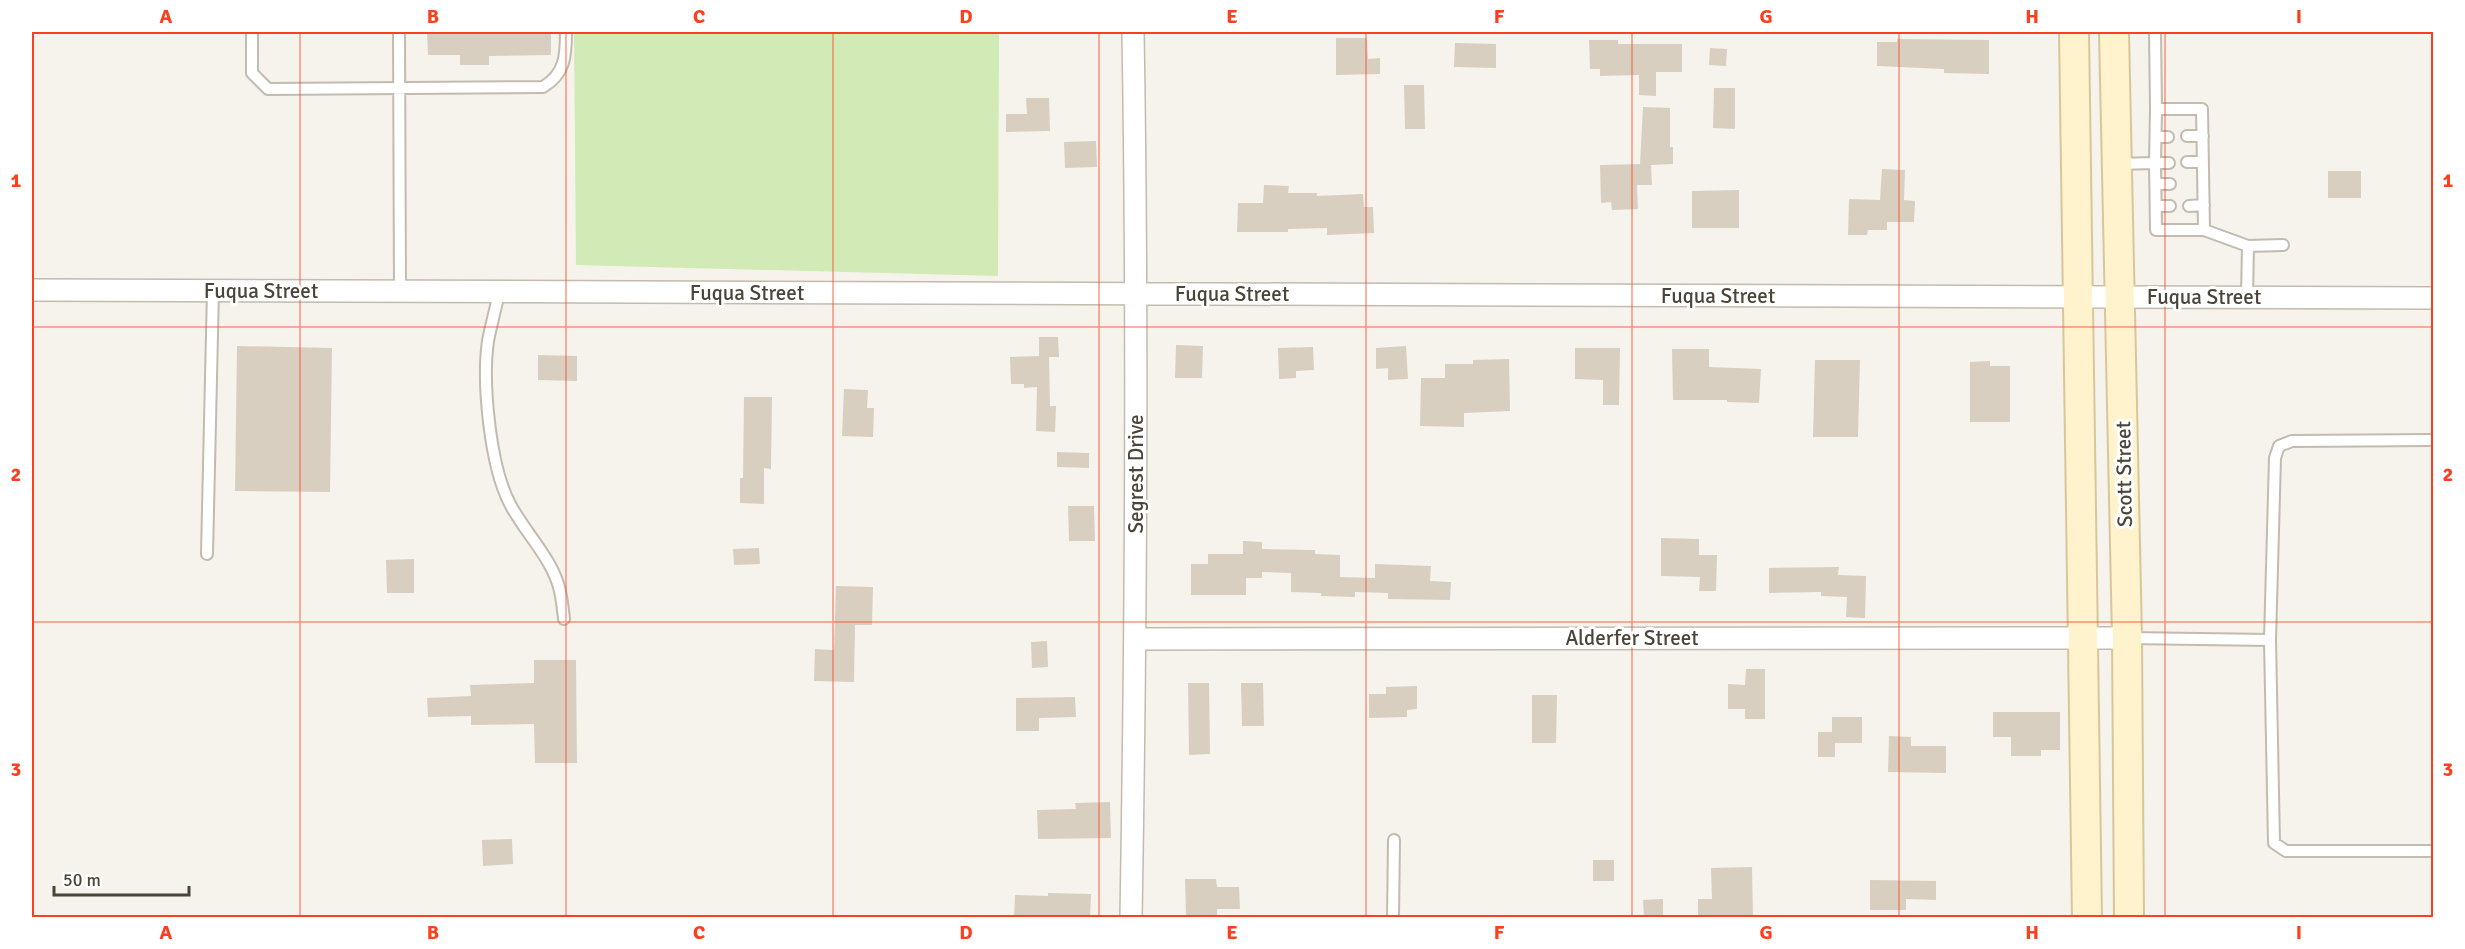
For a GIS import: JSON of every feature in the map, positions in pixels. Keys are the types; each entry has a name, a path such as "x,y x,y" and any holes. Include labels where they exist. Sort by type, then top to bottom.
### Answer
{"main road":[{"name":"Scott Street","path":"2074,32 2087,918"},
{"name":"Scott Street","path":"2114,32 2127,638 2129,918"}],"street":[{"name":"Segrest Drive","path":"1131,918 1136,639 1137,294 1132,32"},
{"name":"Fuqua Street","path":"32,290 2433,298"},
{"name":"Alderfer Street","path":"1136,639 2127,638"}],"lane":[{"path":"252,32 252,73 267,89 543,87 554,80 562,69 566,56 566,32"},
{"path":"399,32 400,291"},
{"path":"2155,32 2156,230 2204,230 2248,246 2283,245"},
{"path":"2156,109 2202,109 2204,230"},
{"path":"2187,136 2203,136"},
{"path":"2156,137 2168,137"},
{"path":"2187,162 2203,162"},
{"path":"2117,164 2169,163"},
{"path":"2156,184 2170,184"},
{"path":"2190,184 2203,184"},
{"path":"2189,206 2204,205"},
{"path":"2156,206 2170,206"},
{"path":"2247,297 2248,246"},
{"path":"207,554 213,291"},
{"path":"499,292 488,341 486,370 492,436 499,472 508,500 519,522 552,570 560,590 564,619"},
{"path":"2433,440 2292,441 2279,446 2275,458 2270,640 2274,843 2286,851 2433,851"},
{"path":"2127,638 2270,640"},
{"path":"1393,918 1394,840"}],"green space":[{"path":"574,32 999,32 998,276 576,265"}],"building":[{"path":"427,32 551,32 551,55 489,56 489,65 460,65 460,55 428,55"},
{"path":"1336,38 1367,38 1368,59 1380,58 1380,74 1336,75"},
{"path":"1897,39 1989,40 1989,74 1944,73 1944,69 1877,66 1877,42 1897,42"},
{"path":"1589,40 1618,40 1618,44 1682,44 1682,72 1656,72 1656,96 1639,95 1639,75 1600,76 1600,69 1590,69"},
{"path":"1455,43 1496,44 1496,68 1454,67"},
{"path":"1710,48 1727,49 1726,66 1709,65"},
{"path":"1404,85 1424,85 1425,129 1405,129"},
{"path":"1714,88 1735,88 1735,129 1713,128"},
{"path":"1026,98 1049,98 1050,131 1006,132 1006,114 1027,114"},
{"path":"1643,107 1670,108 1670,147 1673,147 1673,164 1651,165 1652,185 1637,185 1638,209 1612,210 1611,202 1601,203 1600,165 1640,164"},
{"path":"1096,141 1097,167 1065,168 1064,142"},
{"path":"1882,169 1905,170 1904,200 1915,201 1914,222 1887,222 1887,230 1868,230 1867,235 1848,235 1849,199 1880,200"},
{"path":"2328,171 2361,171 2361,198 2328,198"},
{"path":"1264,185 1289,186 1288,193 1317,193 1317,196 1363,194 1364,207 1373,207 1374,233 1327,235 1327,228 1288,229 1288,232 1237,232 1238,203 1263,203"},
{"path":"1739,190 1739,228 1692,228 1692,191"},
{"path":"1039,337 1058,337 1059,357 1049,357 1050,406 1056,406 1055,432 1036,431 1037,387 1024,388 1024,384 1011,384 1010,357 1039,356"},
{"path":"1176,345 1203,346 1202,378 1175,378"},
{"path":"237,346 332,348 330,492 235,491"},
{"path":"1406,346 1408,379 1388,380 1388,368 1376,369 1376,348"},
{"path":"1313,347 1314,370 1296,371 1296,378 1279,379 1278,348"},
{"path":"1575,348 1620,348 1619,405 1603,405 1603,380 1575,379"},
{"path":"1672,349 1709,349 1709,367 1761,369 1759,403 1727,402 1727,400 1673,400"},
{"path":"538,355 577,356 577,381 538,380"},
{"path":"1509,359 1510,411 1464,413 1464,427 1420,426 1421,378 1445,378 1445,364 1473,364 1473,360"},
{"path":"1815,360 1860,360 1858,437 1813,437"},
{"path":"1990,361 1990,366 2010,366 2010,422 1970,422 1970,362"},
{"path":"844,389 868,390 867,408 874,408 873,437 842,436"},
{"path":"744,397 772,397 771,469 764,468 764,504 740,503 740,478 743,478"},
{"path":"1057,452 1089,453 1089,468 1057,467"},
{"path":"1068,506 1094,506 1095,541 1069,541"},
{"path":"1661,538 1699,539 1699,555 1717,555 1716,591 1699,591 1700,577 1661,576"},
{"path":"1243,541 1262,542 1262,549 1315,550 1315,554 1340,555 1340,577 1375,578 1375,564 1431,566 1430,581 1451,582 1450,600 1388,599 1388,593 1355,592 1355,597 1291,592 1291,573 1262,572 1262,578 1246,578 1246,595 1191,595 1191,564 1208,564 1208,554 1243,554"},
{"path":"759,548 760,564 734,565 733,549"},
{"path":"414,559 414,593 387,593 386,560"},
{"path":"1839,567 1838,575 1866,576 1865,618 1846,617 1847,597 1821,596 1821,592 1769,593 1769,568"},
{"path":"836,586 873,587 872,625 855,625 854,682 814,681 815,649 834,650"},
{"path":"1047,641 1048,667 1032,668 1031,642"},
{"path":"534,660 576,660 577,763 535,763 534,724 471,725 471,716 428,717 427,698 471,696 470,685 534,683"},
{"path":"1746,669 1765,669 1765,719 1745,719 1745,709 1728,709 1728,684 1745,685"},
{"path":"1188,683 1209,683 1210,754 1189,755"},
{"path":"1241,683 1263,683 1264,726 1242,726"},
{"path":"1417,686 1417,709 1407,710 1407,717 1369,718 1369,694 1386,694 1386,687"},
{"path":"1532,695 1557,695 1556,743 1532,743"},
{"path":"1075,697 1076,717 1039,718 1039,731 1016,731 1016,698"},
{"path":"1993,712 2060,712 2060,750 2041,750 2041,756 2011,756 2011,737 1993,737"},
{"path":"1832,717 1862,717 1862,743 1835,743 1835,757 1818,757 1818,732 1832,732"},
{"path":"1889,736 1911,737 1911,746 1946,746 1946,773 1888,772"},
{"path":"1110,802 1111,838 1038,839 1037,810 1076,809 1075,803"},
{"path":"512,839 513,864 483,866 482,840"},
{"path":"1593,860 1614,860 1614,881 1593,881"},
{"path":"1752,867 1753,918 1698,918 1698,899 1712,899 1711,868"},
{"path":"1185,879 1216,879 1217,887 1239,887 1240,909 1217,909 1217,918 1186,918"},
{"path":"1870,880 1936,881 1936,900 1906,899 1906,910 1870,910"},
{"path":"1048,893 1091,894 1090,918 1014,918 1015,895 1048,896"},
{"path":"1663,899 1663,918 1644,918 1643,900"}]}
